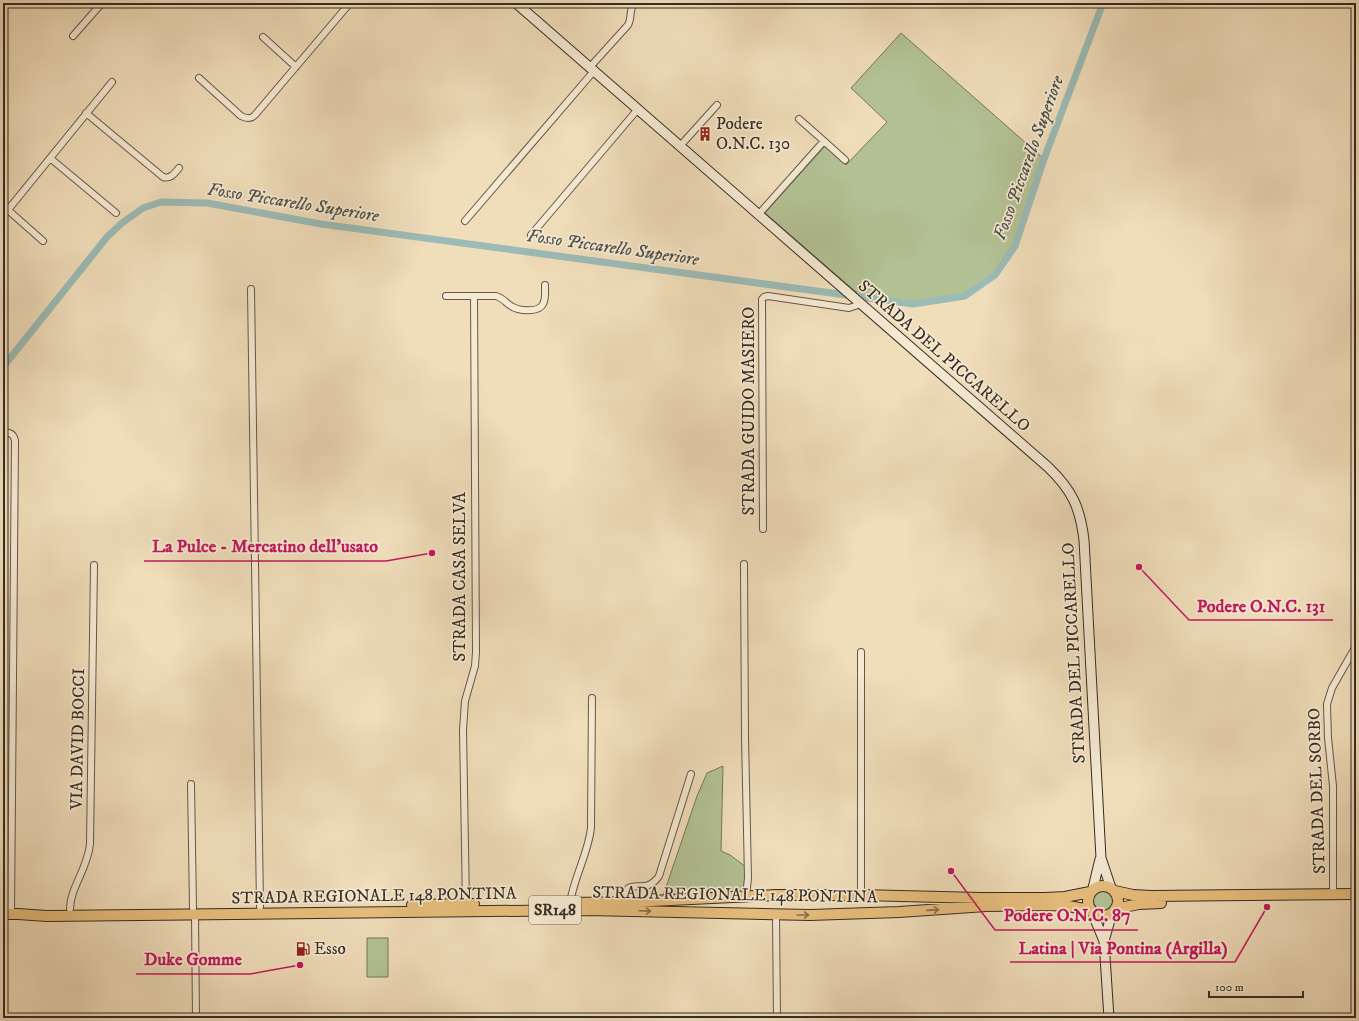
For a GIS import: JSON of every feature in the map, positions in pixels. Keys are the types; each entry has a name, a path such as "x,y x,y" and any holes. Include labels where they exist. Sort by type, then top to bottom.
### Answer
{"main road":[{"name":"STRADA REGIONALE 148 PONTINA","path":"11,914 42,916 194,911 260,907 623,902 746,896 861,895 1045,898 1065,897 1091,890 1102,885 1137,896 1356,894"},
{"path":"1113,889 1118,900 1114,911"},
{"path":"1091,890 1087,901 1091,911"},
{"name":"STRADA REGIONALE 148 PONTINA","path":"11,914 36,910 70,909 194,911 588,910 776,915 850,914 986,906 1050,905 1072,906 1103,916 1114,911 1139,904 1154,903 1356,900"}],"street":[{"path":"73,36 102,3"},
{"path":"198,78 241,116 248,118 255,115 350,3"},
{"name":"STRADA DEL PICCARELLO","path":"516,3 1051,470 1067,487 1076,502 1081,521 1084,551 1101,858 1113,889"},
{"path":"465,221 628,25 631,18 631,8 634,3"},
{"path":"263,37 296,67"},
{"path":"3,216 112,82"},
{"path":"680,146 717,105"},
{"path":"531,234 638,110"},
{"path":"86,113 163,177 171,177 179,168"},
{"path":"799,119 845,160"},
{"path":"758,215 824,141"},
{"path":"50,158 116,213"},
{"path":"8,210 43,241"},
{"path":"446,296 498,296 517,309 537,309 541,307 544,302 545,285"},
{"path":"251,289 260,907"},
{"name":"STRADA CASA SELVA","path":"466,904 463,730 465,701 475,666 476,652 474,296"},
{"name":"STRADA GUIDO MASIERO","path":"763,529 762,300 764,297 768,296 847,308 854,308 861,304"},
{"path":"3,432 12,435 15,441 11,914"},
{"path":"744,564 745,737 748,875 746,896"},
{"name":"VIA DAVID BOCCI","path":"70,909 71,899 87,862 90,844 94,565"},
{"name":"STRADA DEL SORBO","path":"1333,894 1333,786 1328,738 1327,704 1333,685 1356,646"},
{"path":"861,652 861,895"},
{"path":"570,903 573,886 591,828 592,698"},
{"path":"623,902 626,889 629,887 646,886 655,882 659,876 691,774"},
{"path":"191,784 196,1018"},
{"name":"STRADA DEL PICCARELLO","path":"1091,890 1101,858"},
{"path":"1091,911 1104,941 1109,1018"},
{"path":"1104,941 1114,911"},
{"path":"776,915 777,1018"}],"green space":[{"path":"901,33 1044,159 1015,246 995,275 965,296 913,304 863,298 765,213 825,146 846,165 887,122 851,88"},
{"path":"723,766 721,851 730,855 746,867 744,891 663,896 697,796 707,773"},
{"path":"1103,888 1112,892 1116,901 1112,910 1103,914 1094,910 1090,901 1094,892"},
{"path":"367,938 388,938 388,977 367,977"}],"waterway":[{"name":"Fosso Piccarello Superiore","path":"3,367 107,237 122,223 143,208 161,202 207,203 321,224 913,304 965,296 995,275 1015,246 1044,159 1103,3"}],"place":[{"name":"Podere O.N.C. 130","path":"705,134"},
{"name":"La Pulce - Mercatino dell'usato","path":"432,553"},
{"name":"Podere O.N.C. 131","path":"1139,567"},
{"name":"Podere O.N.C. 87","path":"951,871"},
{"name":"Latina | Via Pontina (Argilla)","path":"1267,907"},
{"name":"Esso","path":"303,949"},
{"name":"Duke Gomme","path":"300,965"}]}
